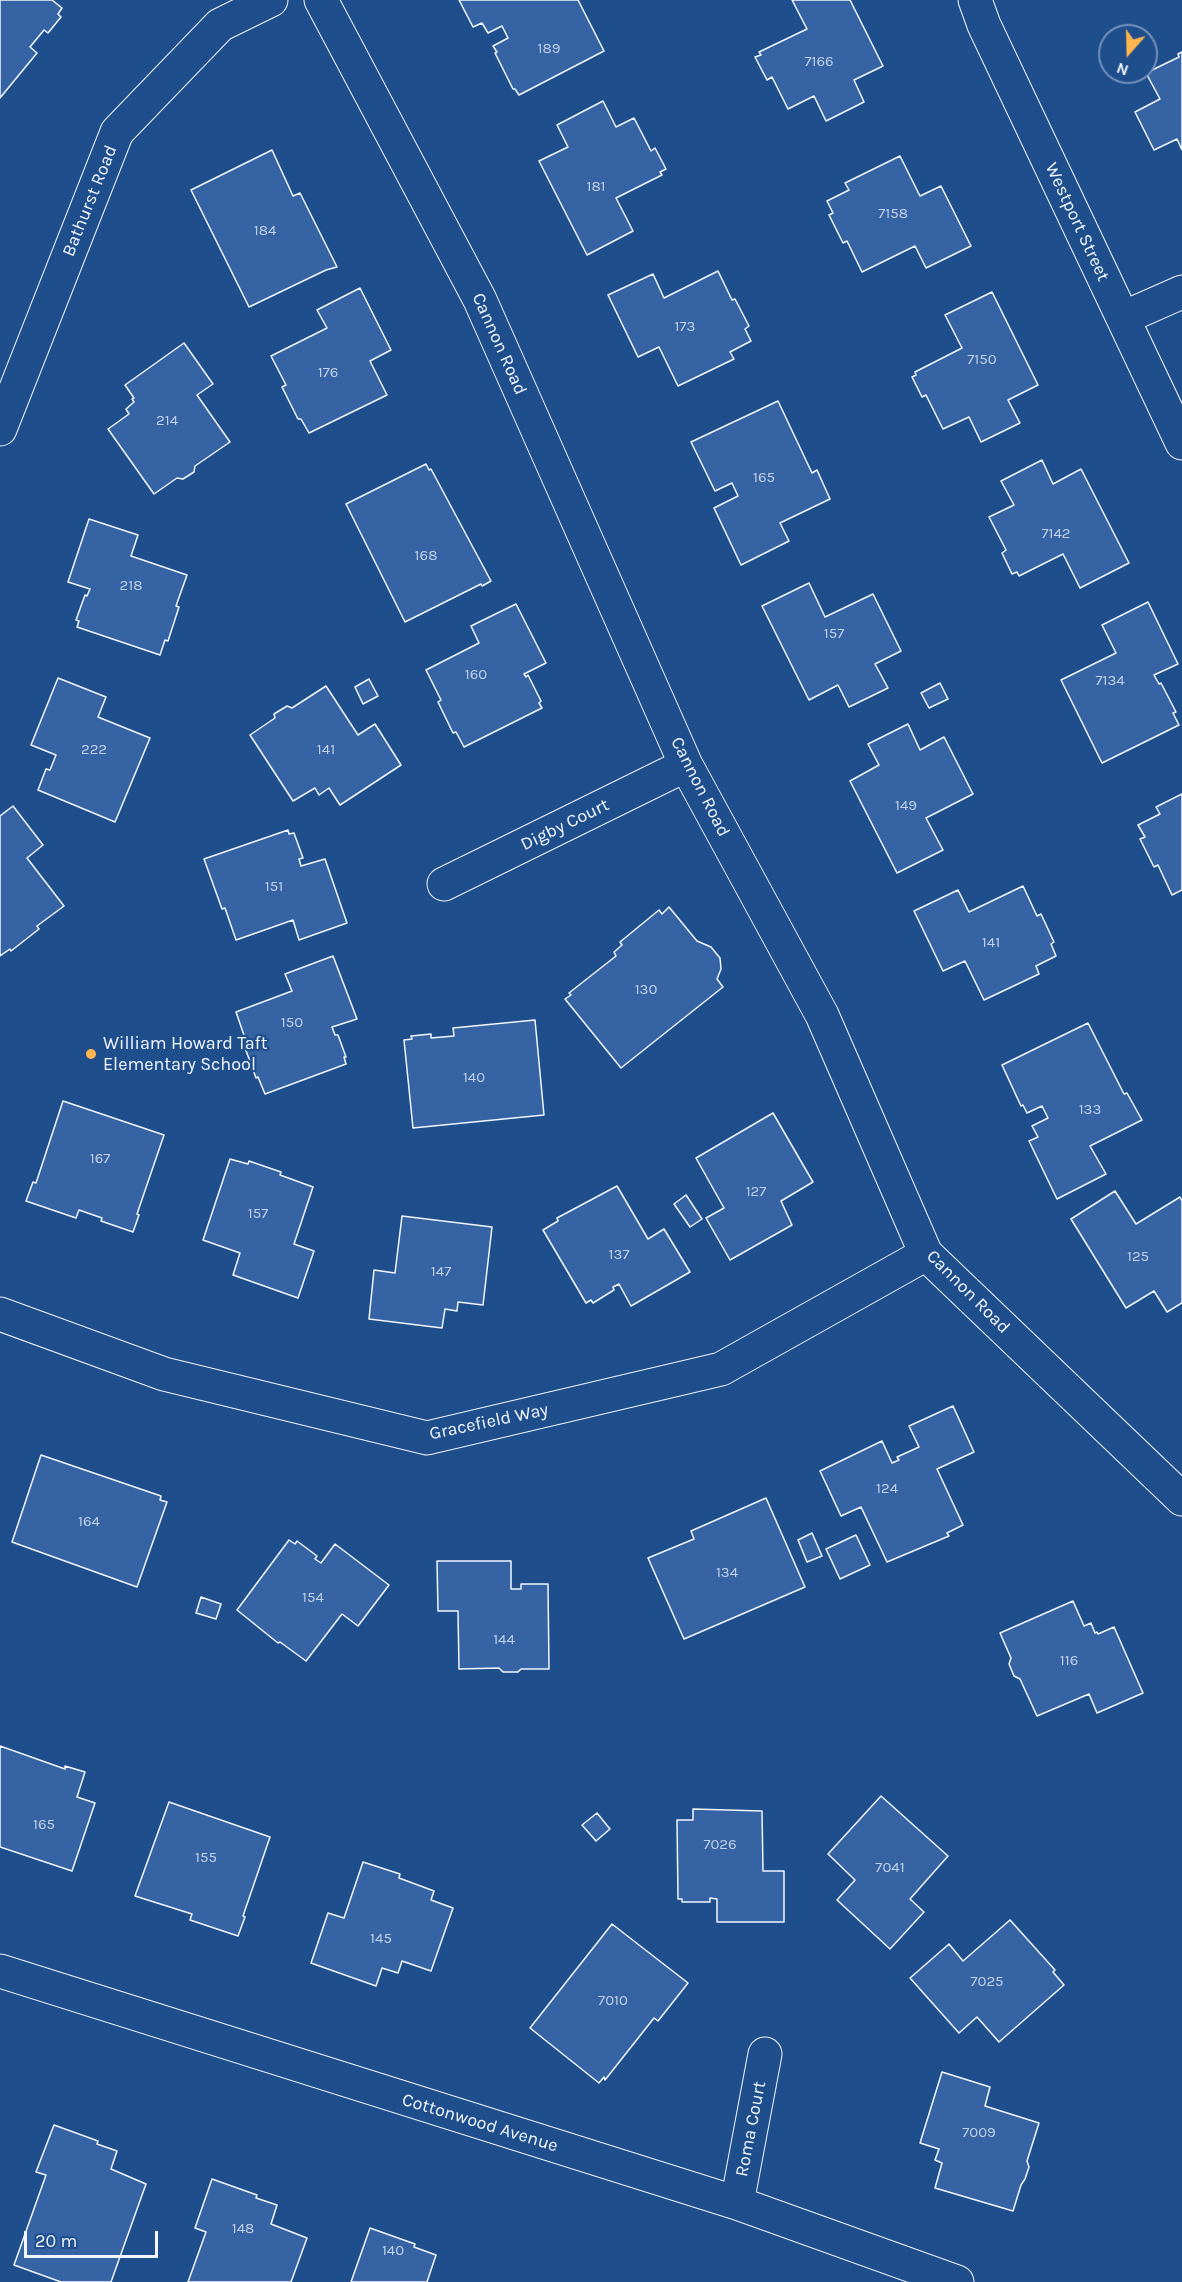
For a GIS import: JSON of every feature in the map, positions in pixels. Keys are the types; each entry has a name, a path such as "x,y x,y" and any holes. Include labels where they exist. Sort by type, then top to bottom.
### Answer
{"street":[{"name":"Bathurst Road","path":"0,429 117,132 220,25 271,0"},
{"name":"Cannon Road","path":"321,0 480,300 686,765 822,1015 926,1254 1182,1499"},
{"name":"Westport Street","path":"975,0 984,25 1182,443"},
{"path":"1123,318 1182,292"},
{"name":"Digby Court","path":"444,885 686,765"},
{"name":"Gracefield Way","path":"0,1314 164,1374 427,1438 721,1369 926,1254"},
{"name":"Cottonwood Avenue","path":"0,1971 737,2204 957,2282"},
{"name":"Roma Court","path":"737,2204 765,2054"}],"building":[{"path":"0,0 52,0 62,8 58,14 61,17 48,33 44,30 30,47 37,53 0,98"},
{"path":"459,0 578,0 604,51 519,95 513,89 493,46 508,38 502,26 488,33 482,23 473,27"},
{"path":"792,0 850,0 883,66 854,80 864,102 826,121 814,96 788,109 772,77 767,80 755,57 761,55 759,52 807,29"},
{"path":"1182,52 1182,150 1177,139 1154,150 1135,112 1160,99 1152,84 1158,84 1158,67 1179,57 1178,54"},
{"path":"603,101 616,127 634,118 651,151 655,148 666,169 660,172 662,175 616,198 633,231 587,255 539,161 568,147 557,125"},
{"path":"272,150 293,196 300,193 337,267 326,270 249,307 191,190"},
{"path":"900,156 920,196 941,186 971,246 926,268 915,246 862,272 847,241 843,243 829,215 833,213 827,201 849,190 845,183"},
{"path":"718,271 732,300 735,299 749,326 745,329 751,341 730,352 734,359 678,386 659,347 638,357 608,295 653,274 664,298"},
{"path":"360,288 391,350 370,361 387,395 309,433 301,419 298,419 282,387 286,385 271,356 327,328 317,310"},
{"path":"992,292 1038,385 1008,400 1020,423 981,442 969,417 943,429 926,395 922,397 912,377 916,375 915,372 962,348 945,315"},
{"path":"184,343 213,384 197,395 230,442 195,466 194,472 183,479 177,478 154,494 108,429 129,414 126,409 134,402 132,399 134,398 125,385"},
{"path":"778,401 812,473 817,470 830,499 780,523 789,541 741,565 714,508 738,496 732,483 715,491 691,442"},
{"path":"1042,460 1053,484 1081,469 1129,563 1080,588 1063,554 1019,576 1017,572 1012,574 1002,553 1006,550 989,517 1014,505 1001,481"},
{"path":"426,464 429,470 431,469 491,581 405,622 346,504"},
{"path":"89,519 138,535 131,556 187,575 176,606 179,607 168,641 165,640 160,655 77,627 79,621 76,620 85,595 87,596 90,589 68,582"},
{"path":"809,583 825,617 873,594 901,651 875,664 888,688 849,707 838,685 809,700 762,606"},
{"path":"1148,602 1178,664 1154,675 1159,684 1161,683 1176,712 1173,713 1179,725 1102,763 1061,680 1116,653 1102,625"},
{"path":"516,604 546,663 524,674 526,677 528,675 541,701 539,703 542,708 464,747 456,732 453,733 438,702 441,700 426,670 479,643 471,626"},
{"path":"58,678 106,697 98,717 150,738 115,822 38,790 46,769 50,770 56,755 31,745"},
{"path":"369,679 378,696 363,704 355,687"},
{"path":"940,683 948,699 929,708 921,693"},
{"path":"326,686 358,735 375,724 401,765 340,805 329,788 319,795 315,788 293,801 250,735 275,718 274,714 287,706 292,708"},
{"path":"908,724 920,750 944,737 973,794 926,818 943,850 897,873 850,781 879,765 868,744"},
{"path":"1182,794 1182,890 1172,895 1158,865 1154,867 1140,839 1145,837 1138,825 1160,814 1156,807"},
{"path":"13,806 43,845 27,858 64,906 37,926 39,929 11,951 10,949 0,956 0,816"},
{"path":"288,830 289,834 294,833 303,858 299,859 301,866 325,859 347,923 299,940 293,920 236,940 204,859"},
{"path":"1023,886 1037,916 1041,914 1054,942 1051,944 1056,956 1036,966 1039,974 984,1000 965,961 943,971 914,911 958,890 969,912"},
{"path":"669,907 697,941 711,947 720,958 721,969 717,979 723,987 621,1068 565,999 571,995 569,993 616,956 614,952 622,945 620,942 659,910 662,914"},
{"path":"333,956 357,1019 332,1027 335,1035 338,1035 346,1057 344,1057 346,1064 265,1094 258,1077 256,1078 244,1045 247,1044 236,1012 292,991 285,974"},
{"path":"535,1020 544,1115 413,1128 404,1040 412,1039 411,1036 431,1034 431,1038 454,1036 453,1028"},
{"path":"1088,1023 1124,1094 1127,1093 1142,1120 1090,1146 1106,1174 1057,1199 1029,1141 1038,1137 1032,1126 1048,1118 1042,1106 1027,1113 1023,1105 1021,1106 1002,1065"},
{"path":"63,1101 164,1135 133,1232 101,1221 102,1218 79,1210 76,1218 26,1201 33,1182 36,1183"},
{"path":"773,1113 813,1182 781,1201 792,1225 730,1260 706,1218 724,1208 696,1158"},
{"path":"230,1159 248,1164 249,1161 281,1172 280,1175 313,1187 294,1244 314,1251 298,1298 233,1275 240,1253 203,1240"},
{"path":"617,1186 648,1239 664,1229 690,1272 631,1306 619,1284 613,1287 614,1290 593,1303 591,1300 586,1303 543,1230 558,1221 557,1218"},
{"path":"1115,1191 1136,1224 1180,1197 1182,1201 1182,1303 1167,1312 1154,1291 1126,1308 1071,1219"},
{"path":"686,1195 702,1219 690,1227 674,1204"},
{"path":"402,1216 492,1227 483,1305 458,1302 457,1311 445,1309 442,1328 369,1319 374,1270 395,1273"},
{"path":"953,1406 974,1452 937,1469 963,1525 947,1533 949,1536 887,1562 861,1507 841,1516 820,1471 882,1441 892,1463 899,1460 897,1457 919,1447 909,1426"},
{"path":"41,1455 161,1496 160,1500 167,1502 137,1587 12,1542"},
{"path":"766,1498 805,1587 684,1639 648,1558 694,1539 691,1531"},
{"path":"812,1533 822,1556 807,1562 798,1540"},
{"path":"856,1535 870,1565 840,1579 826,1549"},
{"path":"289,1540 295,1544 297,1541 317,1556 315,1559 321,1563 335,1544 389,1585 358,1626 342,1614 306,1661 280,1642 278,1643 237,1610"},
{"path":"437,1561 511,1561 511,1589 521,1589 521,1584 548,1584 549,1669 521,1669 518,1672 503,1672 499,1668 459,1669 458,1611 438,1611"},
{"path":"201,1597 221,1604 216,1619 196,1613"},
{"path":"1073,1601 1084,1626 1091,1623 1095,1633 1098,1634 1114,1627 1143,1693 1097,1713 1089,1694 1037,1716 1020,1679 1014,1676 1009,1664 1011,1658 1000,1633"},
{"path":"0,1746 65,1769 65,1766 85,1772 77,1797 95,1803 72,1871 0,1847"},
{"path":"881,1796 948,1856 910,1899 924,1912 890,1949 837,1900 855,1880 828,1854"},
{"path":"169,1802 270,1837 238,1936 190,1920 192,1914 135,1896"},
{"path":"693,1809 762,1811 763,1871 784,1871 784,1922 717,1922 717,1899 710,1898 710,1902 682,1902 682,1899 678,1899 677,1820 693,1820"},
{"path":"597,1813 610,1829 596,1841 582,1825"},
{"path":"363,1862 400,1874 399,1878 434,1891 431,1900 453,1908 431,1971 402,1961 398,1973 382,1968 376,1986 311,1963 328,1913 344,1918"},
{"path":"1010,1920 1055,1970 1053,1972 1064,1985 999,2042 977,2017 959,2033 910,1978 949,1944 963,1961"},
{"path":"612,1924 688,1983 658,2021 654,2018 605,2080 604,2077 599,2083 530,2028"},
{"path":"942,2072 990,2087 985,2106 1039,2123 1027,2161 1029,2167 1013,2211 935,2188 942,2163 935,2160 939,2149 920,2143"},
{"path":"54,2125 98,2141 97,2144 117,2151 111,2169 146,2184 111,2282 61,2282 14,2265 46,2175 36,2172"},
{"path":"212,2179 257,2195 256,2198 277,2205 271,2224 307,2238 291,2282 188,2282 206,2232 195,2228"},
{"path":"370,2228 415,2244 414,2247 436,2255 427,2282 351,2282"}],"place":[{"name":"William Howard Taft Elementary School","path":"91,1054"}]}
